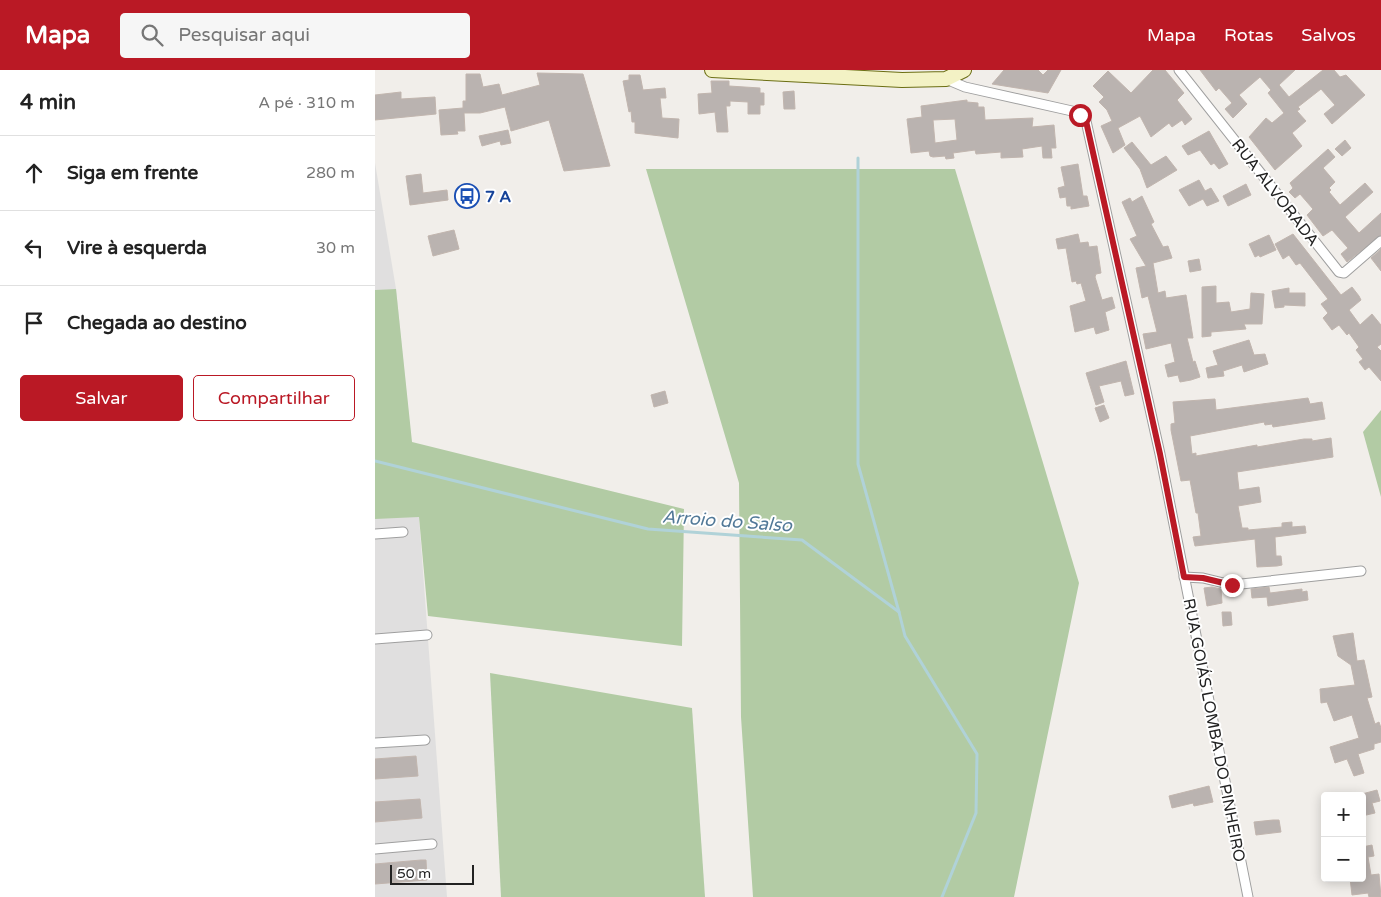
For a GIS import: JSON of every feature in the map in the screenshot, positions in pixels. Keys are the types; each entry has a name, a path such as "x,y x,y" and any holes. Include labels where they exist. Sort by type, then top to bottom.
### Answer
{"main road":[{"path":"712,70 902,80 946,79 964,70"}],"street":[{"name":"RUA ALVORADA","path":"1179,70 1339,272 1344,273 1381,241"},
{"name":"RUA GOIÁS LOMBA DO PINHEIRO","path":"946,79 965,87 1072,111 1086,121 1160,454 1248,897"},
{"path":"375,534 403,532"},
{"path":"1184,577 1203,578 1232,585 1361,571"},
{"path":"375,639 427,635"},
{"path":"375,743 425,740"},
{"path":"375,849 432,844"}],"shaded area":[{"path":"375,163 396,289 419,517 447,897 375,897"}],"green space":[{"path":"646,169 955,169 1079,583 1014,897 753,897 741,717 739,483"},
{"path":"396,289 412,442 684,509 682,646 428,616 419,517 375,519 375,290"},
{"path":"1381,410 1381,497 1363,432"},
{"path":"490,673 692,708 705,897 501,897"}],"building":[{"path":"1004,70 1038,70 1043,75 1048,70 1061,70 1048,93 992,84"},
{"path":"1153,70 1165,70 1184,93 1177,100 1192,119 1185,125 1182,120 1172,127 1169,123 1151,137 1140,116 1118,128 1125,145 1113,153 1101,126 1112,121 1107,110 1099,102 1104,97 1093,86 1108,71 1131,93"},
{"path":"1200,70 1295,70 1279,85 1289,97 1323,70 1334,70 1340,77 1346,75 1365,95 1332,124 1324,114 1335,105 1321,89 1298,107 1300,109 1297,111 1306,121 1292,133 1302,146 1275,170 1249,137 1266,118 1272,123 1284,113 1268,93 1271,90 1260,77 1239,95 1247,104 1233,118 1225,109 1232,103 1219,88 1216,91"},
{"path":"537,73 583,74 610,166 564,171 549,120 511,131 505,107 480,113 464,113 465,131 457,131 458,134 441,135 439,110 463,108 463,101 466,101 466,74 480,74 483,87 499,84 502,95 540,85"},
{"path":"629,75 640,75 643,90 665,88 666,98 660,98 662,118 679,119 678,138 635,133 635,122 632,122 631,111 629,112 623,81 629,80"},
{"path":"711,81 729,81 729,86 760,88 760,93 764,93 764,105 760,105 760,114 748,114 748,102 730,101 730,106 726,106 728,132 717,132 715,112 699,114 698,94 712,93"},
{"path":"794,91 795,109 784,109 783,92"},
{"path":"401,92 401,99 435,97 436,114 375,120 375,95"},
{"path":"967,100 967,102 978,103 978,107 984,107 985,120 1033,118 1032,127 1054,125 1056,148 1051,148 1052,158 1043,158 1042,146 1022,149 1023,157 1001,158 1001,152 976,154 975,150 953,153 954,158 946,159 945,156 930,156 929,151 911,153 907,119 922,117 921,106","holes":["955,119 957,140 935,143 933,120"]},
{"path":"508,130 511,143 501,145 500,141 482,146 479,136"},
{"path":"1209,131 1228,164 1219,169 1214,163 1211,165 1200,150 1188,155 1182,146"},
{"path":"1345,140 1351,148 1342,156 1335,149"},
{"path":"1132,142 1151,165 1166,156 1177,170 1147,188 1140,169 1124,148"},
{"path":"1328,149 1335,157 1323,168 1335,182 1329,188 1331,190 1329,192 1340,205 1365,183 1373,192 1345,217 1359,233 1381,213 1381,235 1347,262 1341,254 1348,248 1332,230 1323,236 1307,215 1313,209 1300,194 1295,198 1289,192 1293,188 1290,183"},
{"path":"1078,164 1083,196 1087,196 1089,206 1071,209 1071,206 1067,206 1066,197 1060,198 1058,188 1065,186 1061,167"},
{"path":"421,174 423,193 447,190 448,200 410,205 406,176"},
{"path":"1199,180 1205,191 1211,188 1219,201 1207,206 1203,199 1189,206 1179,190"},
{"path":"1246,184 1251,195 1228,206 1223,196"},
{"path":"1142,196 1154,222 1151,224 1163,247 1168,246 1172,258 1153,263 1158,293 1165,291 1166,298 1186,295 1193,338 1187,338 1193,362 1195,361 1200,377 1191,380 1180,382 1178,375 1168,377 1165,365 1175,362 1171,343 1146,349 1143,334 1157,332 1148,296 1142,298 1136,268 1146,266 1130,239 1137,236 1122,202 1130,198 1132,202"},
{"path":"454,230 459,249 433,256 428,236"},
{"path":"1078,234 1080,243 1088,242 1089,247 1097,246 1101,273 1096,274 1095,277 1102,300 1112,297 1115,308 1105,312 1109,330 1096,334 1094,327 1075,332 1070,306 1086,301 1081,283 1072,282 1066,248 1058,249 1056,239"},
{"path":"1293,234 1341,295 1352,287 1359,296 1361,300 1349,310 1360,325 1372,314 1381,325 1381,344 1377,347 1381,351 1381,381 1369,367 1365,370 1359,362 1363,359 1356,350 1359,347 1349,333 1347,335 1339,325 1332,330 1323,318 1328,313 1321,304 1328,299 1300,263 1296,265 1289,255 1283,259 1275,244"},
{"path":"1269,235 1276,250 1260,257 1259,255 1255,257 1249,244"},
{"path":"1381,249 1381,271 1371,258"},
{"path":"1199,259 1201,270 1190,272 1188,261"},
{"path":"1216,286 1216,303 1229,302 1231,312 1250,309 1251,293 1264,294 1262,324 1244,324 1246,329 1211,332 1211,336 1202,337 1202,287"},
{"path":"1289,288 1289,293 1305,293 1305,306 1284,305 1284,307 1275,308 1272,291"},
{"path":"1249,340 1254,355 1265,354 1268,364 1244,372 1242,365 1223,371 1224,376 1208,378 1206,368 1218,365 1213,351"},
{"path":"1126,361 1134,394 1125,396 1121,381 1099,386 1104,402 1096,405 1086,373"},
{"path":"665,391 668,403 654,407 651,395"},
{"path":"1308,398 1310,404 1322,402 1325,419 1273,427 1272,424 1265,425 1264,422 1190,436 1192,454 1196,453 1196,456 1257,445 1257,447 1304,439 1312,439 1312,441 1331,438 1333,457 1237,472 1239,490 1259,487 1261,502 1238,506 1242,528 1248,528 1248,530 1282,527 1282,523 1292,522 1292,527 1305,526 1306,533 1275,537 1276,556 1281,556 1282,565 1257,567 1255,539 1195,546 1193,537 1201,536 1198,513 1196,513 1190,480 1181,481 1171,430 1171,424 1175,423 1173,402 1215,399 1216,410"},
{"path":"1104,405 1109,418 1100,422 1095,408"},
{"path":"1269,587 1270,593 1302,589 1302,592 1307,591 1308,600 1268,606 1267,597 1252,598 1251,589"},
{"path":"1204,588 1221,589 1222,603 1207,606"},
{"path":"1222,612 1231,612 1232,625 1223,626"},
{"path":"1353,633 1357,661 1364,660 1372,697 1367,698 1375,724 1379,722 1381,728 1381,742 1374,744 1374,749 1358,754 1364,773 1354,776 1347,759 1335,763 1330,747 1359,738 1352,715 1334,721 1327,702 1321,703 1320,689 1355,685 1351,665 1338,656 1333,636"},
{"path":"416,756 418,776 375,779 375,759"},
{"path":"1209,786 1213,802 1194,806 1193,803 1172,808 1169,796"},
{"path":"1377,790 1380,801 1372,803 1375,813 1366,815 1366,793"},
{"path":"420,799 422,818 375,822 375,802"},
{"path":"1279,820 1281,832 1256,835 1254,822"},
{"path":"1372,845 1374,856 1368,857 1371,875 1379,874 1381,897 1369,897 1368,893 1352,895 1350,882 1366,882 1366,846"},
{"path":"426,860 427,880 375,884 375,864"}],"waterway":[{"path":"858,158 858,464 899,612"},
{"name":"Arroio do Salso","path":"375,461 648,529 802,540 899,612 905,636 977,754 976,813 942,897"}],"place":[{"name":"7 A","path":"467,196"}],"route":[{"path":"1080,115 1086,121 1160,454 1184,577 1203,578 1232,585"}]}
